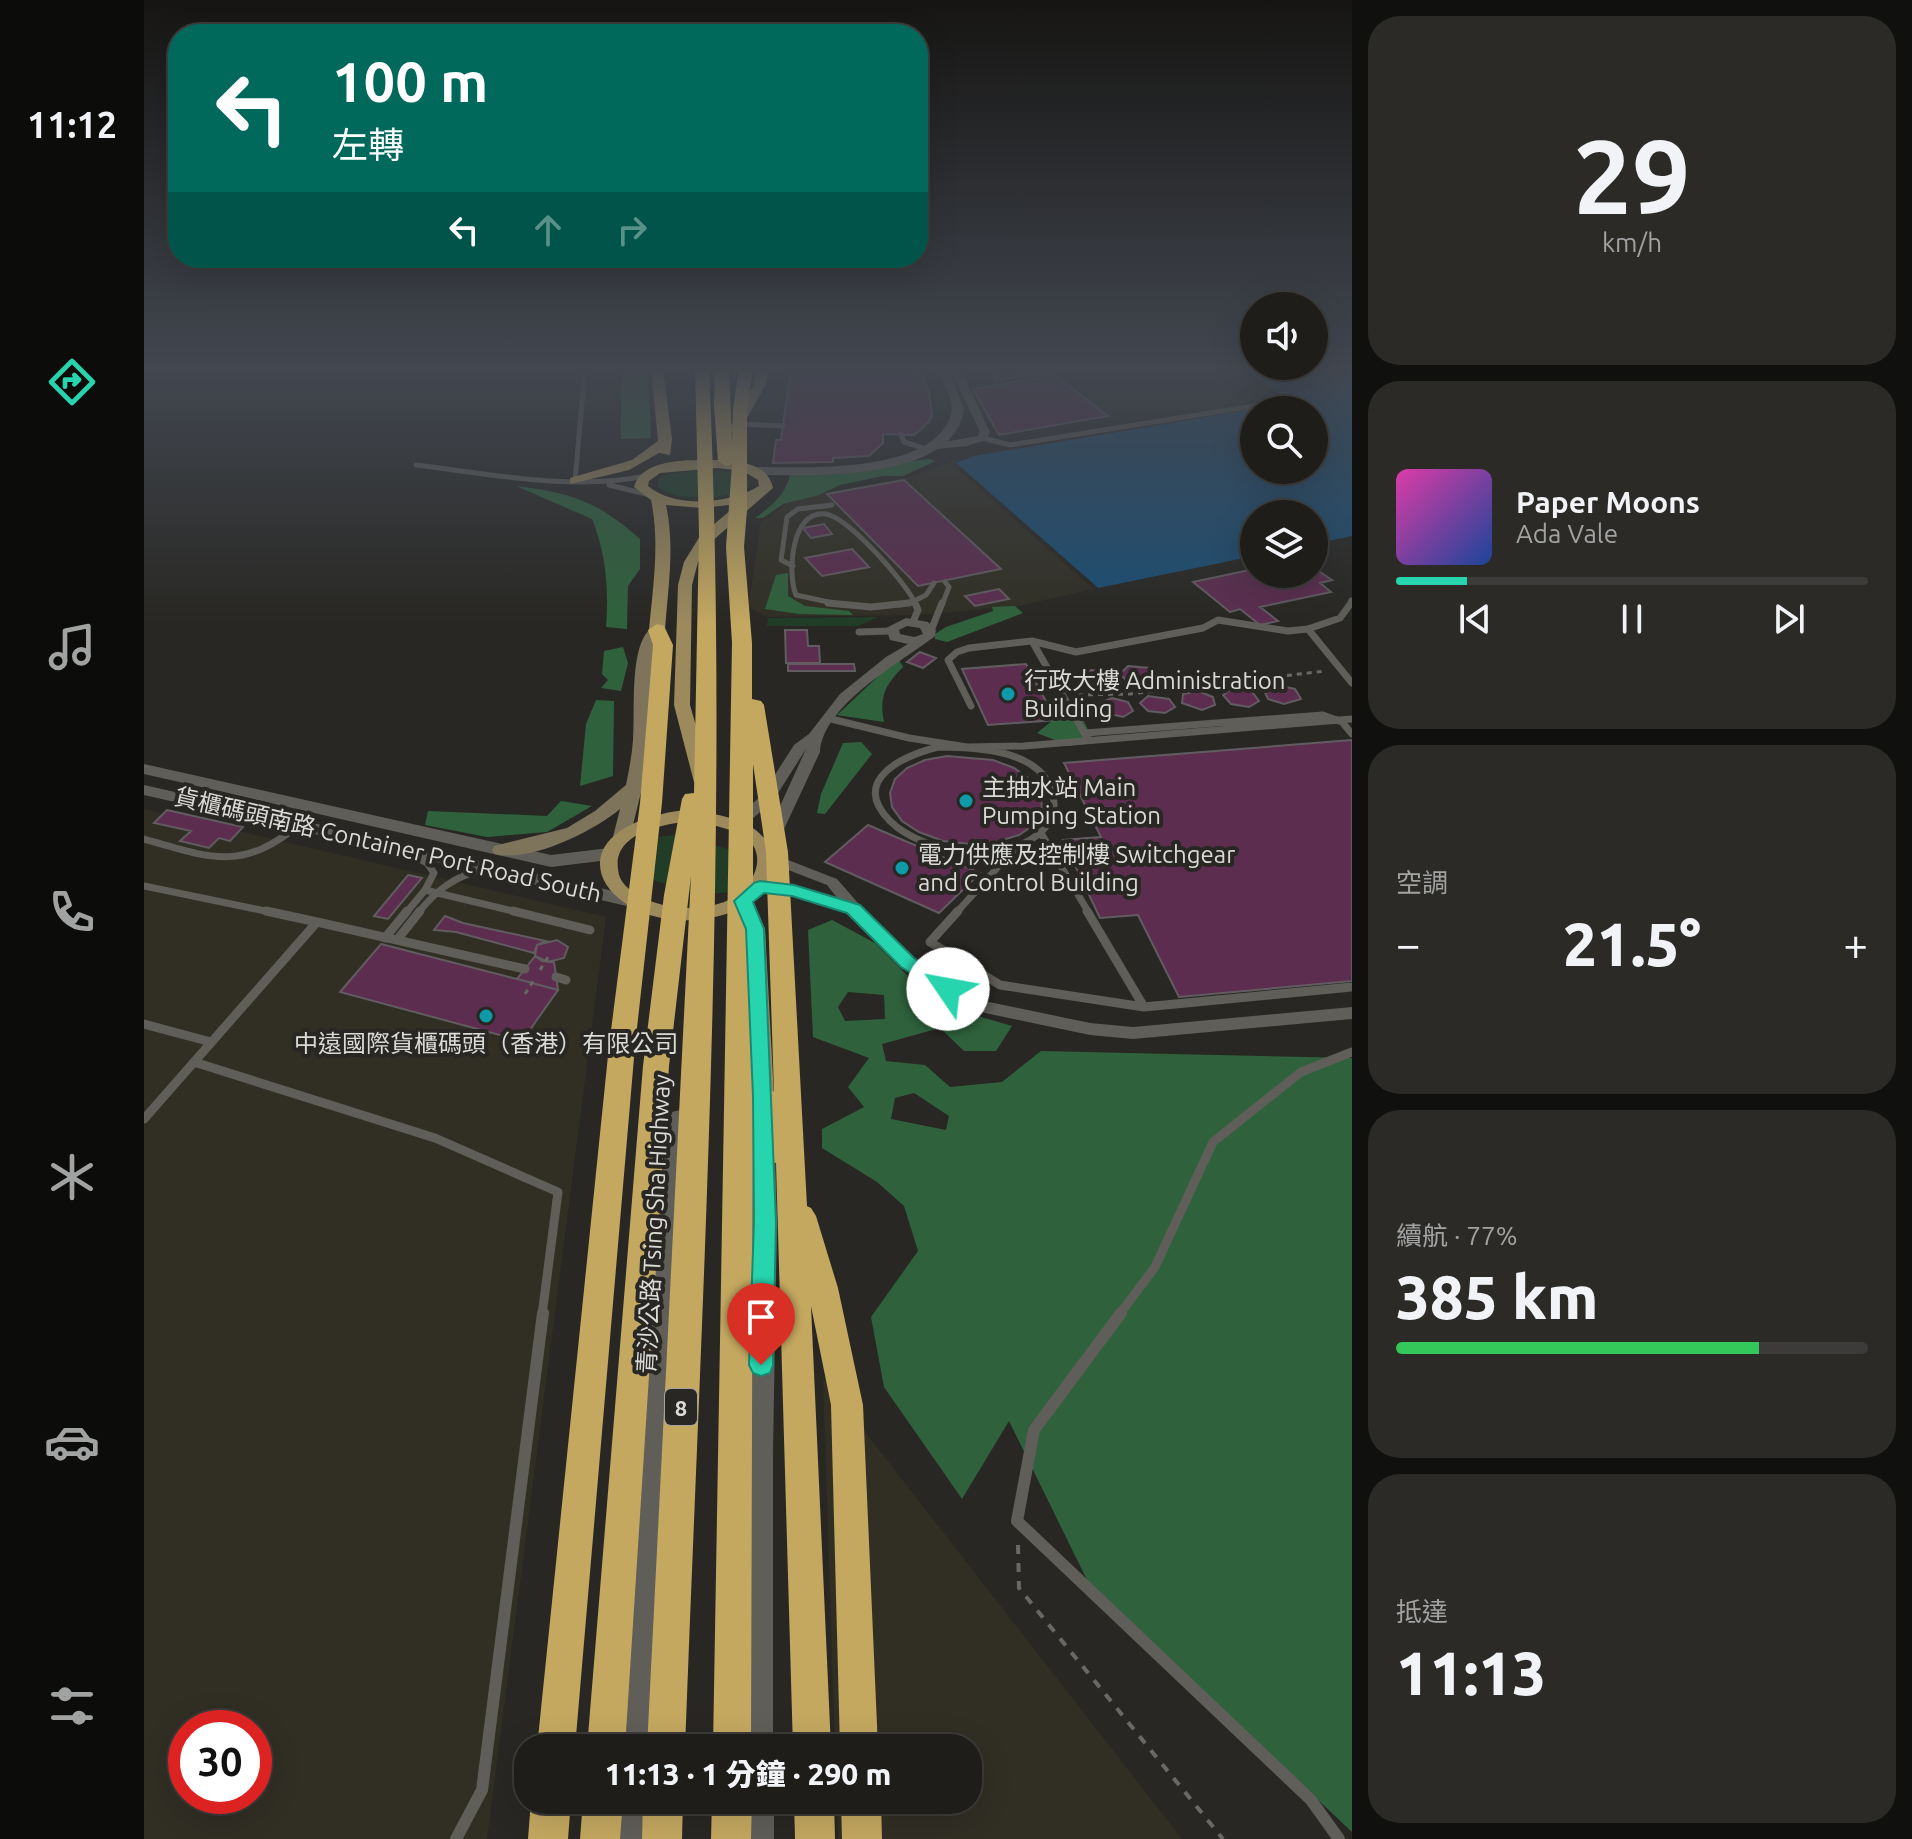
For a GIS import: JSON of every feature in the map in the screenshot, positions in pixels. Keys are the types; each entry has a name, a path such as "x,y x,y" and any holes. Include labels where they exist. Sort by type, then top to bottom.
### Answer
{"highway":[{"name":"青沙公路 Tsing Sha Highway","path":"667,1734 696,1081 707,724 706,454"},
{"path":"726,454 742,643 741,1068 732,1734"},
{"path":"735,547 740,454"},
{"path":"557,1734 620,1062 651,803 663,645 657,630"},
{"path":"742,643 777,852 811,1734"},
{"path":"607,1734 656,1066 676,895 707,724"},
{"path":"763,1096 823,1288 847,1405 859,1734"},
{"path":"548,1839 550,1814"},
{"path":"600,1839 602,1814"},
{"path":"662,1839 663,1814"},
{"path":"731,1839 732,1814"},
{"path":"814,1814 815,1839"},
{"path":"861,1814 862,1839"}],"main road":[{"path":"582,482 652,454"},
{"path":"662,468 664,454"},
{"path":"717,818 690,741 682,705 685,585 691,562 705,539 760,493 766,483 739,454"},
{"path":"751,470 702,464 662,468 646,476 641,487 654,497 677,503 716,503 760,493"},
{"path":"622,837 636,786 642,740 646,645 657,630 662,535 654,497"},
{"path":"498,859 578,833 636,786"},
{"path":"691,815 717,818 737,824 756,836 768,855 769,867 760,887 743,901 704,914 669,915 631,901 607,876 609,854 622,837 641,825 691,815"},
{"path":"743,901 755,929 763,1096"}],"street":[{"path":"751,470 832,469 921,454"},
{"path":"760,493 795,481 892,470 909,465 914,457"},
{"path":"737,824 768,798 799,748 814,737 845,697 925,637 927,627 913,622 895,625 892,634 895,648 891,660"},
{"path":"892,634 909,642 925,637"},
{"path":"814,737 813,752 768,855 832,882 843,892 853,909 908,962 948,989 985,1007 1090,1029 1133,1033 1352,1013"},
{"name":"貨櫃碼頭南路 Container Port Road South","path":"144,769 498,859 631,901"},
{"name":"貨櫃碼頭南路 Container Port Road South","path":"144,790 397,847 498,859 551,861 609,854"},
{"path":"760,887 794,891 853,909"},
{"path":"635,1734 655,1350 695,975 692,951 669,915"},
{"path":"757,1734 759,1452 765,1222 763,1096"},
{"path":"629,1839 630,1814"},
{"path":"757,1814 757,1839"}],"lane":[{"path":"582,482 583,454"},
{"path":"416,465 582,482 654,497"},
{"path":"582,482 631,480 646,476"},
{"path":"793,566 781,560 787,517 798,509 832,505"},
{"path":"913,622 918,610 914,602 906,587 836,517 817,514 803,521 799,527 792,591 820,603 898,606 914,602 928,596 934,583"},
{"path":"925,637 949,587 945,582"},
{"path":"971,706 948,660 969,648 1032,641 1076,652 1203,628 1218,620 1288,631 1308,629 1340,618 1350,607 1351,600"},
{"path":"1308,629 1352,683"},
{"path":"859,632 892,634"},
{"path":"1032,641 1086,736"},
{"path":"827,718 909,738 967,747 1019,759 1038,772 1051,787 1057,803 1053,819 1041,833 1018,845 988,852 956,851 925,844 899,832 882,815 875,797 878,780 891,765 912,754 938,747 967,747 1024,746 1086,736 1323,715 1342,722 1352,734"},
{"path":"1086,736 1352,719"},
{"path":"144,839 218,859 256,855 299,825"},
{"path":"1041,833 1144,1007"},
{"path":"1018,845 930,942 1000,985 1144,1007 1352,987"},
{"path":"385,938 425,890 434,873 432,867 397,847"},
{"path":"397,940 436,893 457,876 498,859"},
{"path":"144,886 525,969"},
{"path":"425,890 590,930"},
{"path":"144,1119 317,922"},
{"path":"556,977 566,980"},
{"path":"144,1024 211,1042"},
{"path":"1339,1839 1311,1800 1017,1521 1034,1430 1155,1267 1213,1142 1301,1072 1352,1052"},
{"path":"194,1062 435,1138 558,1192 482,1790 456,1839"}],"path":[{"path":"1062,696 1130,694 1341,669"},
{"path":"1017,1521 1019,1588 1223,1839"}],"shaded area":[{"path":"955,460 1097,588 1019,606 921,615 767,617 748,607 761,522 801,497 910,477"},
{"path":"144,809 606,917 487,1839 144,1839"},
{"path":"823,1378 1182,1839 838,1839 837,1814 982,1814 982,1734 835,1734"}],"green space":[{"path":"929,459 936,461 903,476 883,476 840,485 819,495 783,504 763,518 755,518 781,495 790,475"},
{"path":"700,470 737,473 749,481 749,487 729,495 702,498 675,495 657,486 659,479 668,474"},
{"path":"516,486 583,501 597,507 640,539 640,569 628,586 627,629 606,627 605,572 601,545 592,519"},
{"path":"788,573 788,596 805,606 849,611 853,615 799,614 765,609 776,575"},
{"path":"1015,606 1023,613 947,642 935,639 935,634 946,627 993,611 992,607"},
{"path":"878,617 858,626 767,626 768,618"},
{"path":"623,647 628,663 621,691 601,688 608,680 602,674 604,651"},
{"path":"899,660 903,667 883,698 884,722 837,715 886,669"},
{"path":"596,700 614,701 613,776 580,786 586,724"},
{"path":"1063,712 1083,720 1094,741 1070,746 1037,733"},
{"path":"861,742 872,754 825,814 817,813 821,794 843,743"},
{"path":"561,801 592,806 547,832 487,837 425,825 428,811 547,816"},
{"path":"682,834 736,852 730,892 700,895 653,880 657,837"},
{"path":"832,920 875,943 915,983 954,1009 1012,1026 996,1051 964,1051 940,1028 882,1044 886,1061 925,1065 950,1087 1002,1082 1041,1051 1352,1058 1352,1832 1088,1582 1009,1421 962,1499 884,1387 871,1317 918,1251 904,1206 877,1182 822,1148 822,1129 864,1107 848,1087 869,1058 813,1037 808,930","holes":["848,992 884,995 885,1019 845,1021 838,1007","914,1093 949,1116 946,1130 891,1119 895,1098"]}],"water":[{"path":"987,454 1240,454 1240,484 1328,484 1328,454 1352,454 1352,536 1328,541 1328,500 1240,500 1240,559 1098,588 956,463"}],"pier":[{"path":"956,463 1098,588 1093,589 954,466"}],"building":[{"path":"774,454 871,454 833,458 833,462 773,463"},
{"path":"904,480 1001,569 918,586 827,494"},
{"path":"824,524 832,534 811,538 803,528"},
{"path":"852,549 869,567 822,576 805,558"},
{"path":"1240,572 1240,588 1326,588 1331,592 1260,607 1278,621 1260,625 1240,609 1230,612 1193,582"},
{"path":"999,589 1009,599 975,606 965,596"},
{"path":"785,630 807,630 808,646 819,646 820,663 786,663"},
{"path":"920,652 936,658 923,668 907,662"},
{"path":"788,664 854,664 855,671 788,671"},
{"name":"行政大樓 Administration Building","path":"1026,664 1056,720 988,725 962,669"},
{"path":"1128,666 1151,668 1158,674 1158,680 1150,685 1130,684 1120,674"},
{"path":"1091,670 1109,672 1116,677 1116,683 1103,688 1086,684 1081,676"},
{"path":"1277,685 1295,689 1301,699 1284,704 1268,699 1264,690"},
{"path":"1232,689 1252,692 1259,701 1249,707 1231,704 1223,695"},
{"path":"1198,691 1213,697 1215,705 1202,710 1182,703 1183,694"},
{"path":"1148,696 1169,699 1175,707 1165,713 1148,711 1140,703"},
{"path":"1112,698 1128,702 1133,711 1123,717 1102,712 1100,703"},
{"path":"1352,740 1352,981 1179,997 1138,915 1100,918 1063,840 1101,837 1064,763"},
{"name":"主抽水站 Main Pumping Station","path":"947,756 993,760 1014,768 1031,780 1041,794 1042,810 1035,824 1019,835 996,842 970,844 943,841 919,832 902,821 892,807 890,793 895,779 907,768 925,760"},
{"path":"167,810 243,827 230,841 219,838 209,848 180,841 191,831 154,823"},
{"name":"電力供應及控制樓 Switchgear and Control Building","path":"868,825 980,873 939,913 825,862"},
{"path":"408,875 422,878 388,919 374,916"},
{"path":"445,916 463,923 546,941 537,945 534,953 456,932 434,930"},
{"path":"557,940 568,947 564,958 548,962 535,956 537,945"},
{"name":"中遠國際貨櫃碼頭（香港）有限公司","path":"381,944 558,990 522,1041 340,992"},
{"path":"535,956 542,961 554,962 558,990 517,979"}],"place":[{"name":"行政大樓 Administration Building","path":"1008,694"},
{"name":"主抽水站 Main Pumping Station","path":"966,801"},
{"name":"電力供應及控制樓 Switchgear and Control Building","path":"902,868"},
{"name":"中遠國際貨櫃碼頭（香港）有限公司","path":"486,1016"}],"route":[{"path":"761,1365 765,1222 763,1096 755,929 743,901 760,887 794,891 853,909 908,962 948,989"}]}
